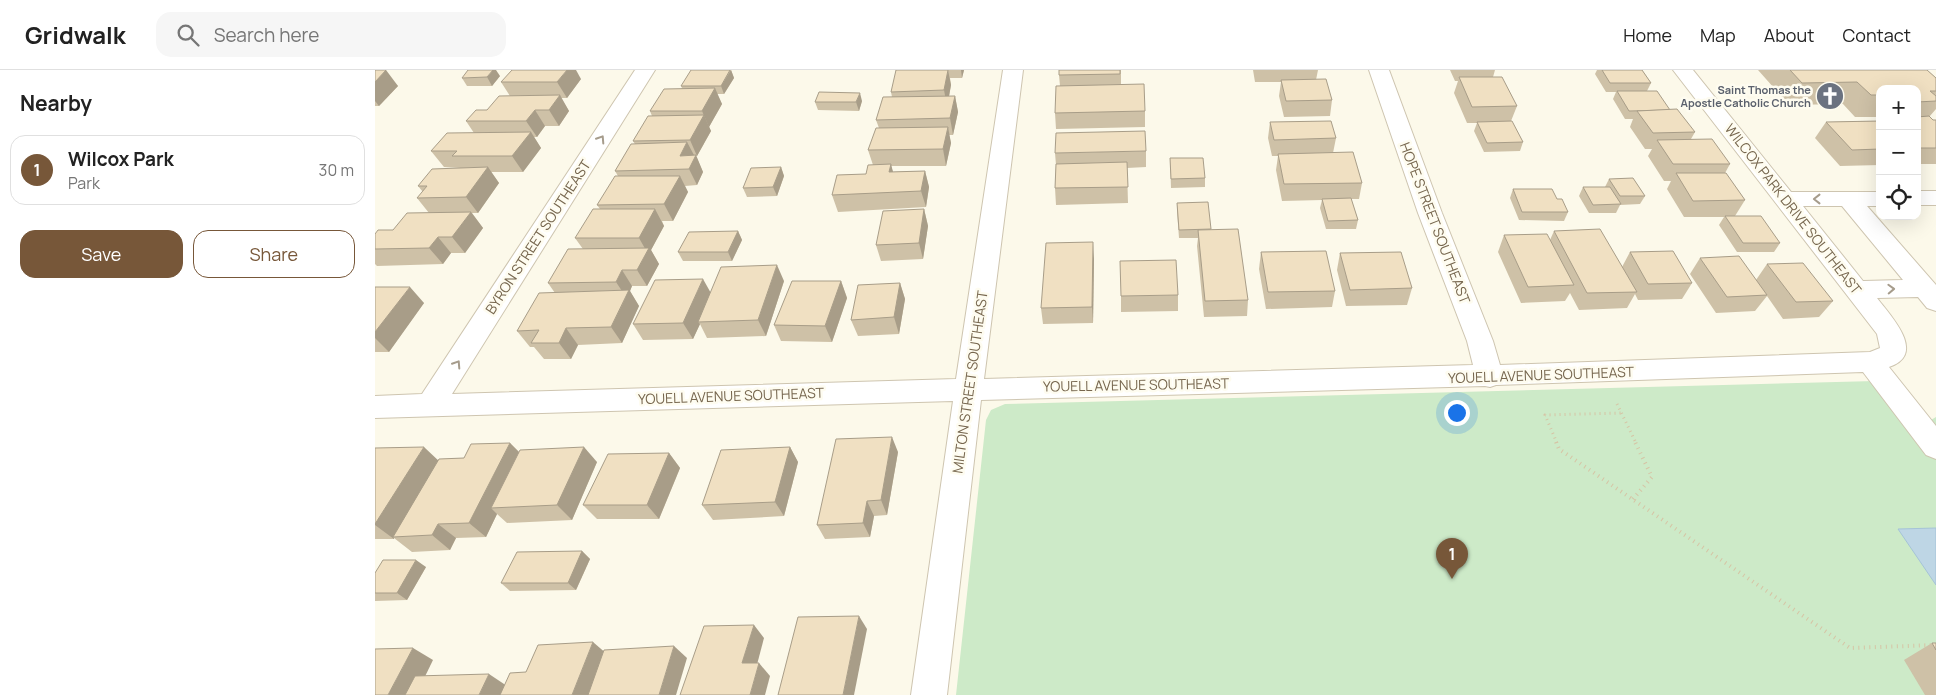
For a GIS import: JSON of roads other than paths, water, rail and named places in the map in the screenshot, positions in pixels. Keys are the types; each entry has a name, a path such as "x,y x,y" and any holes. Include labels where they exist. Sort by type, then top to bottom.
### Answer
{"street":[{"name":"BYRON STREET SOUTHEAST","path":"430,405 645,70"},
{"name":"MILTON STREET SOUTHEAST","path":"929,695 1013,70"},
{"name":"HOPE STREET SOUTHEAST","path":"1379,70 1430,213 1480,341 1490,377"},
{"name":"WILCOX PARK DRIVE SOUTHEAST","path":"1683,70 1887,328 1893,342 1882,357"},
{"path":"1921,198 1936,198"},
{"path":"1785,199 1876,199"},
{"path":"1848,199 1930,295"},
{"path":"1857,290 1930,295"},
{"name":"YOUELL AVENUE SOUTHEAST","path":"375,406 969,389 1490,377 1882,357"},
{"path":"1882,357 1936,447"}],"water":[{"path":"1936,528 1936,585 1898,529"}],"place":[{"name":"Saint Thomas the Apostle Catholic Church","path":"1830,96"},
{"name":"Wilcox Park","path":"1452,579"}]}
